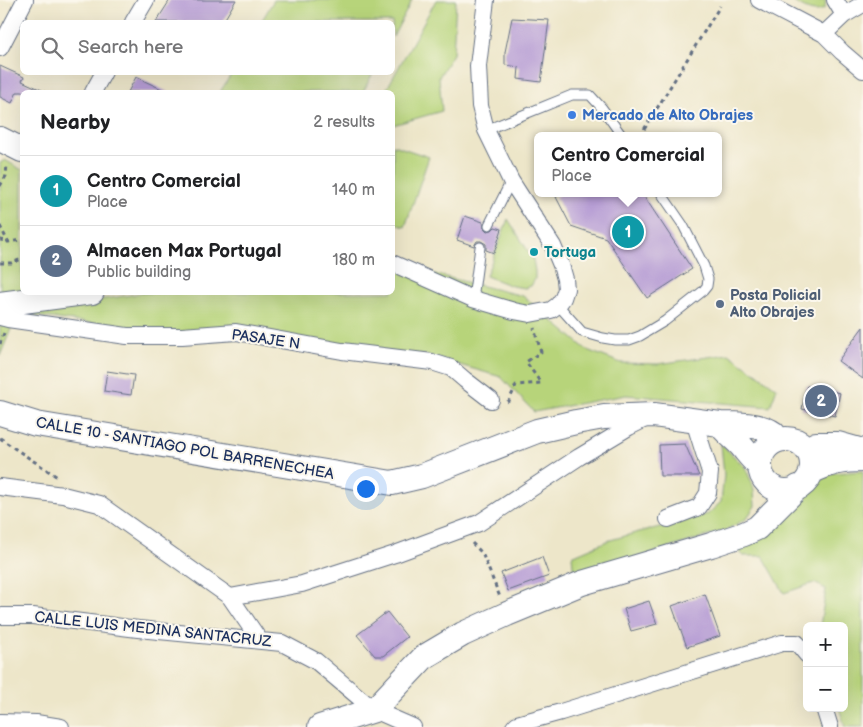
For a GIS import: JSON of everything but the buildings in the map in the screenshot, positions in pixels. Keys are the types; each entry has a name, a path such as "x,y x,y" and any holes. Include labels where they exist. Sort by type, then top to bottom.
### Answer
{"main road":[{"path":"0,304 69,295"},
{"name":"CALLE 10 - SANTIAGO POL BARRENECHEA","path":"0,413 36,424 392,483 422,476 537,430 604,417 654,415 720,424 760,427 774,434 778,440"},
{"path":"720,424 742,447 772,487 781,490 790,490 805,469 816,444 838,444 863,451"},
{"path":"744,534 764,500 761,458 764,450 778,440 794,440 801,444 805,469"},
{"path":"320,727 374,710 424,657 463,634 582,583 744,534 757,528 805,469 849,460 863,460"}],"street":[{"path":"0,48 25,0"},
{"path":"134,20 146,0"},
{"path":"395,264 474,299 514,311 530,314 551,310 563,298 566,289 565,280 553,246 511,180 486,130 480,106 478,66 486,0"},
{"path":"759,0 824,34 863,70"},
{"path":"835,0 844,15"},
{"path":"824,34 844,15 863,4"},
{"path":"94,90 102,75"},
{"name":"PASAJE N","path":"0,317 127,336 182,336 236,332 342,351 432,362 451,368 491,400"},
{"path":"230,597 302,584 394,554 479,523 579,457 629,427 654,415"},
{"path":"668,518 699,507 708,493 710,472 694,421"},
{"path":"0,487 63,495 99,504 230,597 260,641"},
{"name":"CALLE LUIS MEDINA SANTACRUZ","path":"0,616 33,616 282,643 316,661 374,710 413,727"},
{"path":"514,727 517,724 782,643 802,649"},
{"path":"825,712 830,727"},
{"path":"0,722 36,723 61,727"}],"lane":[{"path":"486,130 572,95 590,95 619,132"},
{"path":"489,224 511,180"},
{"path":"558,305 582,332 603,338 630,340 665,321 703,292 707,286 708,279 704,266 683,225 664,197"},
{"path":"474,299 480,248"}],"path":[{"path":"642,132 720,6"},
{"path":"0,186 6,176 10,150"},
{"path":"0,226 8,242"},
{"path":"0,240 8,242 20,240"},
{"path":"0,263 11,263 20,260"},
{"path":"491,400 497,405 509,401 516,385 541,383 526,362 540,352 530,314"},
{"path":"0,438 60,478"},
{"path":"460,529 482,553 507,614"}],"green space":[{"path":"274,0 412,0 395,33 395,20 262,20"},
{"path":"436,0 456,0 453,54 439,77 442,111 395,124 395,90 386,90"},
{"path":"790,0 826,0 825,8 812,11"},
{"path":"231,75 372,75 364,90 221,90"},
{"path":"395,146 429,157 405,227 395,224"},
{"path":"5,160 20,169 20,292 0,295 0,163"},
{"path":"508,219 533,259 535,279 531,286 525,288 512,286 486,276"},
{"path":"395,264 523,296 587,350 621,363 658,364 729,354 777,388 770,407 626,395 534,412 501,377 429,356 157,332 13,313 131,295 395,295"},
{"path":"0,322 13,324 0,356"},
{"path":"721,444 745,467 752,483 755,506 746,519 724,531 574,577 572,556 607,541 708,514 721,502 724,475"},
{"path":"863,471 863,727 845,727 840,712 848,712 848,622 821,622 826,589 814,583 784,593 763,556 743,556 739,550 760,539 818,482 833,473"}],"place":[{"name":"Mercado de Alto Obrajes","path":"572,115"},
{"name":"Centro Comercial","path":"628,232"},
{"name":"Tortuga","path":"534,252"},
{"name":"Posta Policial Alto Obrajes","path":"720,304"},
{"name":"Almacen Max Portugal","path":"821,401"}]}
